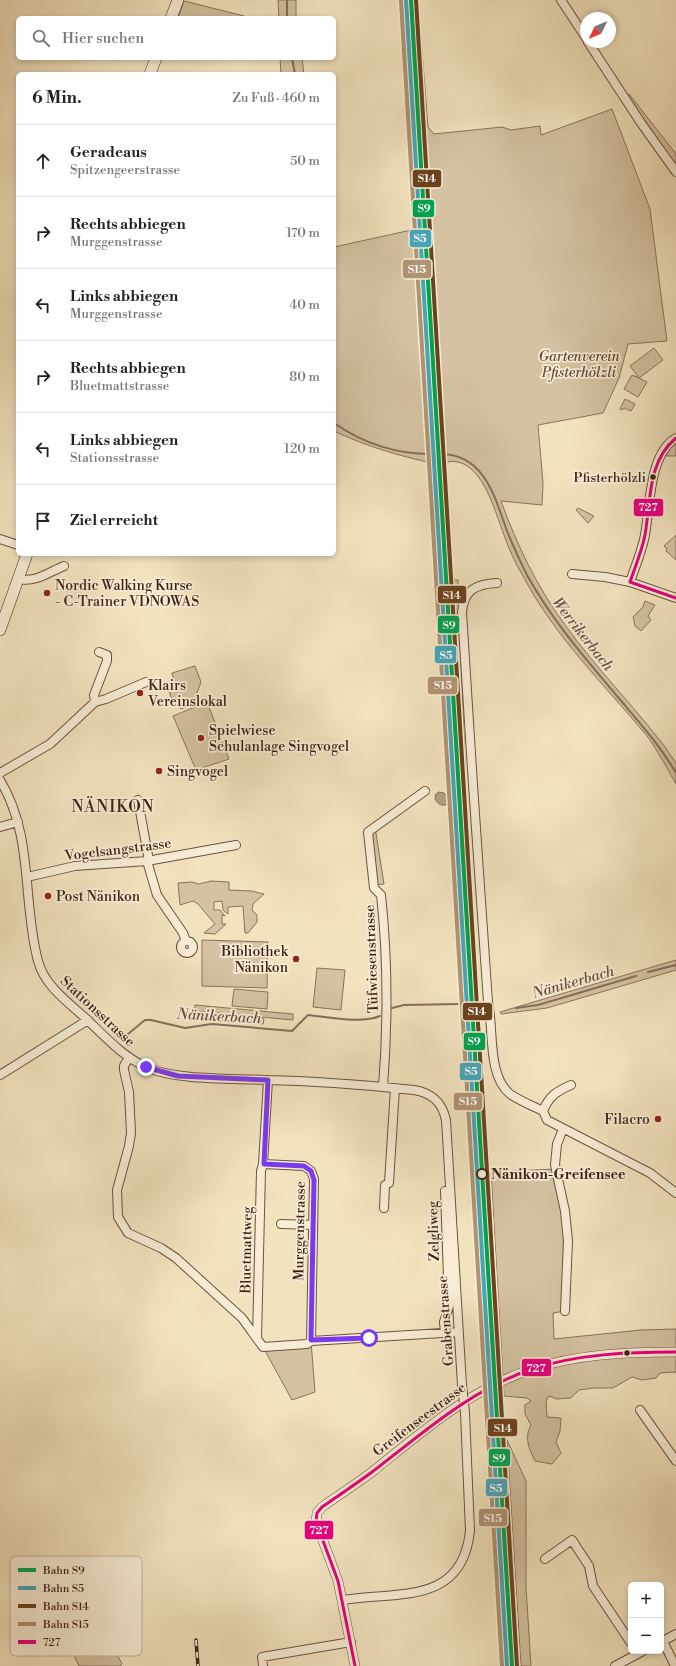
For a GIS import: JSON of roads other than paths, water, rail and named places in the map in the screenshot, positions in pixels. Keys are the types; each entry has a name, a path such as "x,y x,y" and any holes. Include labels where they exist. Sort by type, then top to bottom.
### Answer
{"main road":[{"path":"165,16 170,0"},
{"path":"172,16 178,0"},
{"path":"146,72 148,60"},
{"path":"151,72 155,60"},
{"path":"0,630 26,556"}],"street":[{"path":"561,0 580,29"},
{"path":"592,48 641,123 676,172"},
{"path":"630,582 645,536 651,490 658,457 671,441 676,438"},
{"path":"0,539 16,544"},
{"path":"19,579 34,579 64,566"},
{"path":"572,574 605,577 630,582 676,598"},
{"path":"497,583 482,584 471,591 464,600 462,612 472,785 488,1002 495,1064 498,1077 501,1084 511,1094 543,1111 547,1120 650,1173 676,1193"},
{"path":"95,702 94,695 107,661 107,656 99,652"},
{"path":"0,773 50,744 95,702 106,699 146,682"},
{"name":"Stationsstrasse","path":"0,780 10,800 18,822 24,849 34,941 42,971 56,991 129,1057 146,1067 178,1076 383,1087 420,1091 431,1096"},
{"name":"Tüfwiesenstrasse","path":"383,1087 387,961 381,895 374,888 368,832 425,790"},
{"path":"138,800 148,861 157,895 183,933 186,941"},
{"path":"0,827 18,822"},
{"name":"Vogelsangstrasse","path":"27,876 75,866 148,861 236,845"},
{"path":"0,1075 88,1020"},
{"path":"129,1057 124,1066 124,1070 130,1092 131,1133 117,1190 116,1206 120,1222 128,1233 161,1248 176,1258 242,1318 263,1347 306,1344 311,1340 459,1332"},
{"name":"Bluetmattweg","path":"257,1338 262,1171 264,1164 268,1080"},
{"path":"543,1111 546,1104 554,1094 571,1085"},
{"path":"384,1208 385,1185 389,1183 394,1088"},
{"name":"Grabenstrasse","path":"343,1600 428,1590 447,1579 455,1572 469,1544 470,1532 464,1413 447,1130 444,1111 437,1100 431,1096"},
{"path":"563,1129 557,1144 555,1165 565,1211 568,1241 565,1311"},
{"name":"Zelgliweg","path":"444,1333 444,1322 449,1306 442,1144 443,1133 447,1130"},
{"name":"Murggenstrasse","path":"264,1164 304,1166 311,1171 314,1180 311,1340"},
{"path":"281,1224 313,1225"},
{"name":"Greifenseestrasse","path":"354,1666 343,1600 334,1569 316,1522 317,1513 465,1400 509,1377 553,1363 580,1357 614,1353 676,1352"},
{"path":"640,1410 676,1461"},
{"path":"545,1559 572,1540 589,1566 593,1586 628,1638"},
{"path":"664,1640 676,1634"},
{"path":"263,1666 262,1657 351,1642"},
{"path":"664,1645 675,1666"},
{"path":"615,1666 636,1654"}],"waterway":[{"name":"Werrikerbach","path":"287,0 287,16"},
{"name":"Werrikerbach","path":"292,60 295,72"},
{"name":"Werrikerbach","path":"336,424 357,437 392,450 418,454 431,454"},
{"name":"Werrikerbach","path":"442,454 457,456 469,462 486,480 498,505 514,548 537,592 558,623 656,743 676,773"},
{"name":"Nänikerbach","path":"648,972 676,965"},
{"name":"Nänikerbach","path":"516,1008 538,1005 636,976"},
{"name":"Nänikerbach","path":"392,1008 404,1005 460,1004"},
{"name":"Nänikerbach","path":"128,1034 145,1020 185,1028 212,1024 292,1031 308,1015 354,1020 364,1020 380,1016"}],"railway":[{"path":"196,1640 198,1666"}],"rail line":[{"name":"S5","path":"406,0 507,1666"},
{"name":"S9","path":"411,0 512,1666"},
{"name":"S14","path":"416,0 517,1666"},
{"name":"S15","path":"401,1 502,1666"}],"place":[{"name":"Pfisterhölzli","path":"653,477"},
{"name":"Nordic Walking Kurse - C-Trainer VDNOWAS","path":"47,593"},
{"name":"Klairs Vereinslokal","path":"140,693"},
{"name":"Spielwiese Schulanlage Singvogel","path":"201,738"},
{"name":"Singvogel","path":"159,771"},
{"name":"Post Nänikon","path":"48,896"},
{"name":"Bibliothek Nänikon","path":"296,959"},
{"name":"Filacro","path":"658,1119"},
{"name":"Nänikon-Greifensee","path":"482,1174"}],"district":[{"name":"NÄNIKON","path":"113,806"}],"park label":[{"name":"Gartenverein Pfisterhölzli","path":"579,364"}]}
